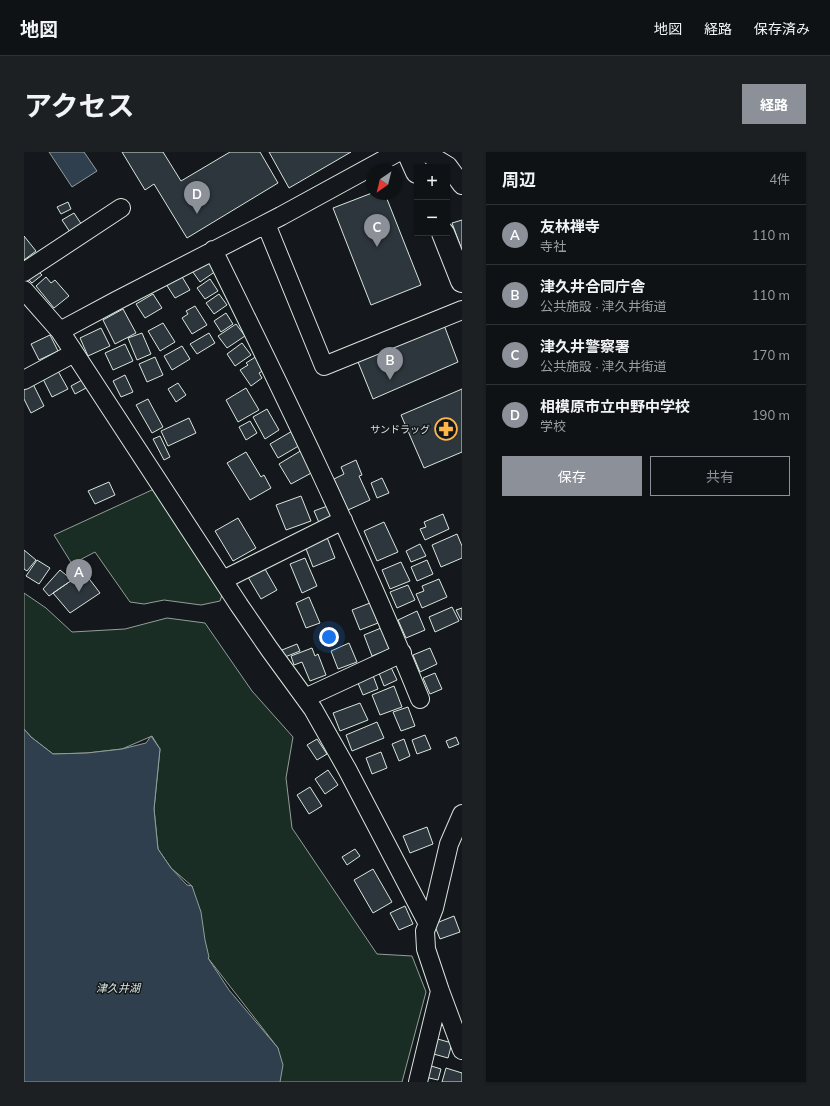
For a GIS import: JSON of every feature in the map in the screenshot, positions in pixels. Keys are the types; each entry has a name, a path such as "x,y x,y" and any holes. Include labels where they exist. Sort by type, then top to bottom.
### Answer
{"highway":[{"path":"408,152 414,165"},
{"path":"444,236 462,281"}],"street":[{"path":"60,332 266,224 398,152"},
{"path":"424,152 448,166 462,185"},
{"path":"24,272 121,208"},
{"path":"266,224 324,366 462,310"},
{"path":"214,250 343,520 402,653 420,699"},
{"path":"24,290 60,332 223,580 270,650 305,698 347,769 427,922"},
{"path":"24,380 74,353"},
{"path":"223,580 343,520"},
{"path":"305,698 402,653"},
{"path":"462,814 449,844 434,908 427,922 425,931 426,949 462,1050"},
{"path":"418,1082 440,991"}],"green space":[{"path":"154,489 222,595 220,601 201,605 164,600 144,604 130,602 95,552 72,564 54,535"},
{"path":"24,593 46,608 72,632 125,629 167,618 205,623 252,691 293,737 286,778 292,828 377,954 412,956 426,992 402,1082 279,1082 278,1048 208,958 192,886 171,868 158,849 154,809 160,749 152,736 122,749 87,753 53,754 31,737 24,729"}],"water":[{"path":"49,152 84,152 97,171 72,187"},
{"name":"津久井湖","path":"24,729 31,737 53,754 87,753 122,749 146,743 151,736 160,749 154,809 158,849 171,868 187,885 192,886 201,912 208,958 229,990 278,1048 283,1065 280,1082 24,1082"}],"building":[{"path":"122,152 163,152 181,181 230,152 260,152 278,183 187,238 154,184 145,190"},
{"path":"269,152 351,152 289,188"},
{"path":"366,195 366,200 387,200 421,285 371,305 333,208"},
{"path":"68,202 71,209 61,214 57,207"},
{"path":"74,213 82,225 70,232 62,220"},
{"path":"462,220 462,250 452,223"},
{"path":"24,236 36,251 24,260"},
{"path":"209,255 219,269 200,282 190,268"},
{"path":"38,271 42,275 32,283 28,279"},
{"path":"181,275 190,290 175,298 166,284"},
{"path":"46,277 51,283 55,280 69,296 54,308 36,286"},
{"path":"210,279 218,291 205,299 197,288"},
{"path":"153,294 162,308 145,318 136,304"},
{"path":"219,294 227,305 214,314 206,303"},
{"path":"195,306 207,325 192,334 182,318 188,314 186,311"},
{"path":"123,309 136,333 115,344 103,320"},
{"path":"226,313 233,324 221,332 214,321"},
{"path":"163,323 175,342 160,351 148,331"},
{"path":"236,324 245,336 227,348 218,336"},
{"path":"444,325 458,362 373,399 358,362"},
{"path":"101,328 110,346 88,356 80,338"},
{"path":"142,333 151,354 137,360 128,338"},
{"path":"209,333 215,343 197,354 190,344"},
{"path":"50,335 58,351 39,360 31,344"},
{"path":"242,343 251,355 235,366 227,354"},
{"path":"125,344 133,361 113,370 105,353"},
{"path":"182,346 190,359 172,370 164,356"},
{"path":"257,356 266,369 259,373 262,378 251,386 240,370 248,365 246,363"},
{"path":"155,357 163,375 147,382 139,364"},
{"path":"58,371 68,389 52,397 43,379"},
{"path":"125,375 133,392 121,397 113,381"},
{"path":"82,380 86,388 75,394 71,386"},
{"path":"178,383 186,395 176,402 168,389"},
{"path":"33,384 44,406 31,413 24,399 24,389"},
{"path":"246,388 259,410 238,422 226,400"},
{"name":"サンドラッグ","path":"462,389 462,452 424,468 401,415"},
{"path":"148,399 163,427 152,433 136,405"},
{"path":"267,409 279,430 265,439 253,417"},
{"path":"189,418 196,433 168,446 161,431"},
{"path":"250,421 257,433 246,440 239,427"},
{"path":"294,430 302,444 278,458 270,444"},
{"path":"160,436 170,457 164,460 153,439"},
{"path":"302,450 315,471 291,484 279,464"},
{"path":"246,452 261,477 264,475 271,488 250,500 227,463"},
{"path":"356,460 362,475 359,476 370,500 348,510 334,479 344,474 341,467"},
{"path":"382,478 389,493 377,498 371,483"},
{"path":"109,482 115,495 95,504 88,491"},
{"path":"301,496 311,521 286,530 276,505"},
{"path":"330,505 335,519 320,525 314,511"},
{"path":"443,514 449,529 425,540 420,529 426,527 424,522"},
{"path":"238,518 256,548 233,561 215,531"},
{"path":"384,522 398,552 377,561 364,531"},
{"path":"325,532 335,558 313,567 303,541"},
{"path":"457,534 462,546 462,558 441,567 432,545"},
{"path":"420,544 426,556 411,562 406,551"},
{"path":"24,550 36,560 27,571 24,569"},
{"path":"305,558 317,586 302,593 290,564"},
{"path":"37,560 50,568 39,584 26,576"},
{"path":"427,560 433,574 417,581 411,567"},
{"path":"261,562 277,590 261,599 245,572"},
{"path":"401,562 410,581 390,589 382,570"},
{"path":"60,570 72,580 49,596 43,589"},
{"path":"84,572 100,593 70,613 53,593"},
{"path":"439,579 447,597 422,608 416,594 424,591 422,586"},
{"path":"408,585 415,600 397,608 390,592"},
{"path":"309,597 320,623 306,628 296,603"},
{"path":"370,603 378,623 360,630 352,610"},
{"path":"452,607 459,621 435,632 429,617"},
{"path":"462,608 462,619 461,620 456,610"},
{"path":"417,611 425,630 406,638 398,620"},
{"path":"381,628 390,649 372,656 364,635"},
{"path":"349,643 357,662 338,669 331,651"},
{"path":"297,644 300,651 285,657 282,650"},
{"path":"312,648 315,656 318,654 326,675 310,681 302,662 294,665 291,656"},
{"path":"430,648 437,664 420,672 413,655"},
{"path":"389,663 397,680 384,686 377,668"},
{"path":"371,670 378,689 363,695 355,676"},
{"path":"435,673 442,689 430,694 423,678"},
{"path":"394,686 402,707 380,715 372,695"},
{"path":"360,703 368,720 340,731 333,713"},
{"path":"408,707 415,726 401,731 393,712"},
{"path":"377,722 384,738 352,751 346,735"},
{"path":"425,735 431,749 417,754 412,740"},
{"path":"456,737 459,744 449,748 446,741"},
{"path":"317,739 327,754 317,760 307,745"},
{"path":"404,739 410,756 399,761 392,744"},
{"path":"381,752 387,768 372,774 366,758"},
{"path":"328,770 338,785 325,794 315,779"},
{"path":"310,787 322,806 309,814 297,795"},
{"path":"427,827 433,844 410,853 403,836"},
{"path":"355,849 360,856 347,865 342,857"},
{"path":"373,869 392,902 373,913 354,880"},
{"path":"405,906 413,924 399,930 390,913"},
{"path":"454,916 460,932 440,939 434,924"},
{"path":"434,1038 452,1043 448,1058 430,1053"},
{"path":"428,1065 441,1069 438,1080 425,1077"},
{"path":"446,1068 462,1073 462,1082 442,1082"}],"place":[{"name":"相模原市立中野中学校","path":"197,214"},
{"name":"津久井警察署","path":"377,247"},
{"name":"津久井合同庁舎","path":"390,380"},
{"name":"サンドラッグ","path":"446,429"},
{"name":"友林禅寺","path":"79,592"}]}
